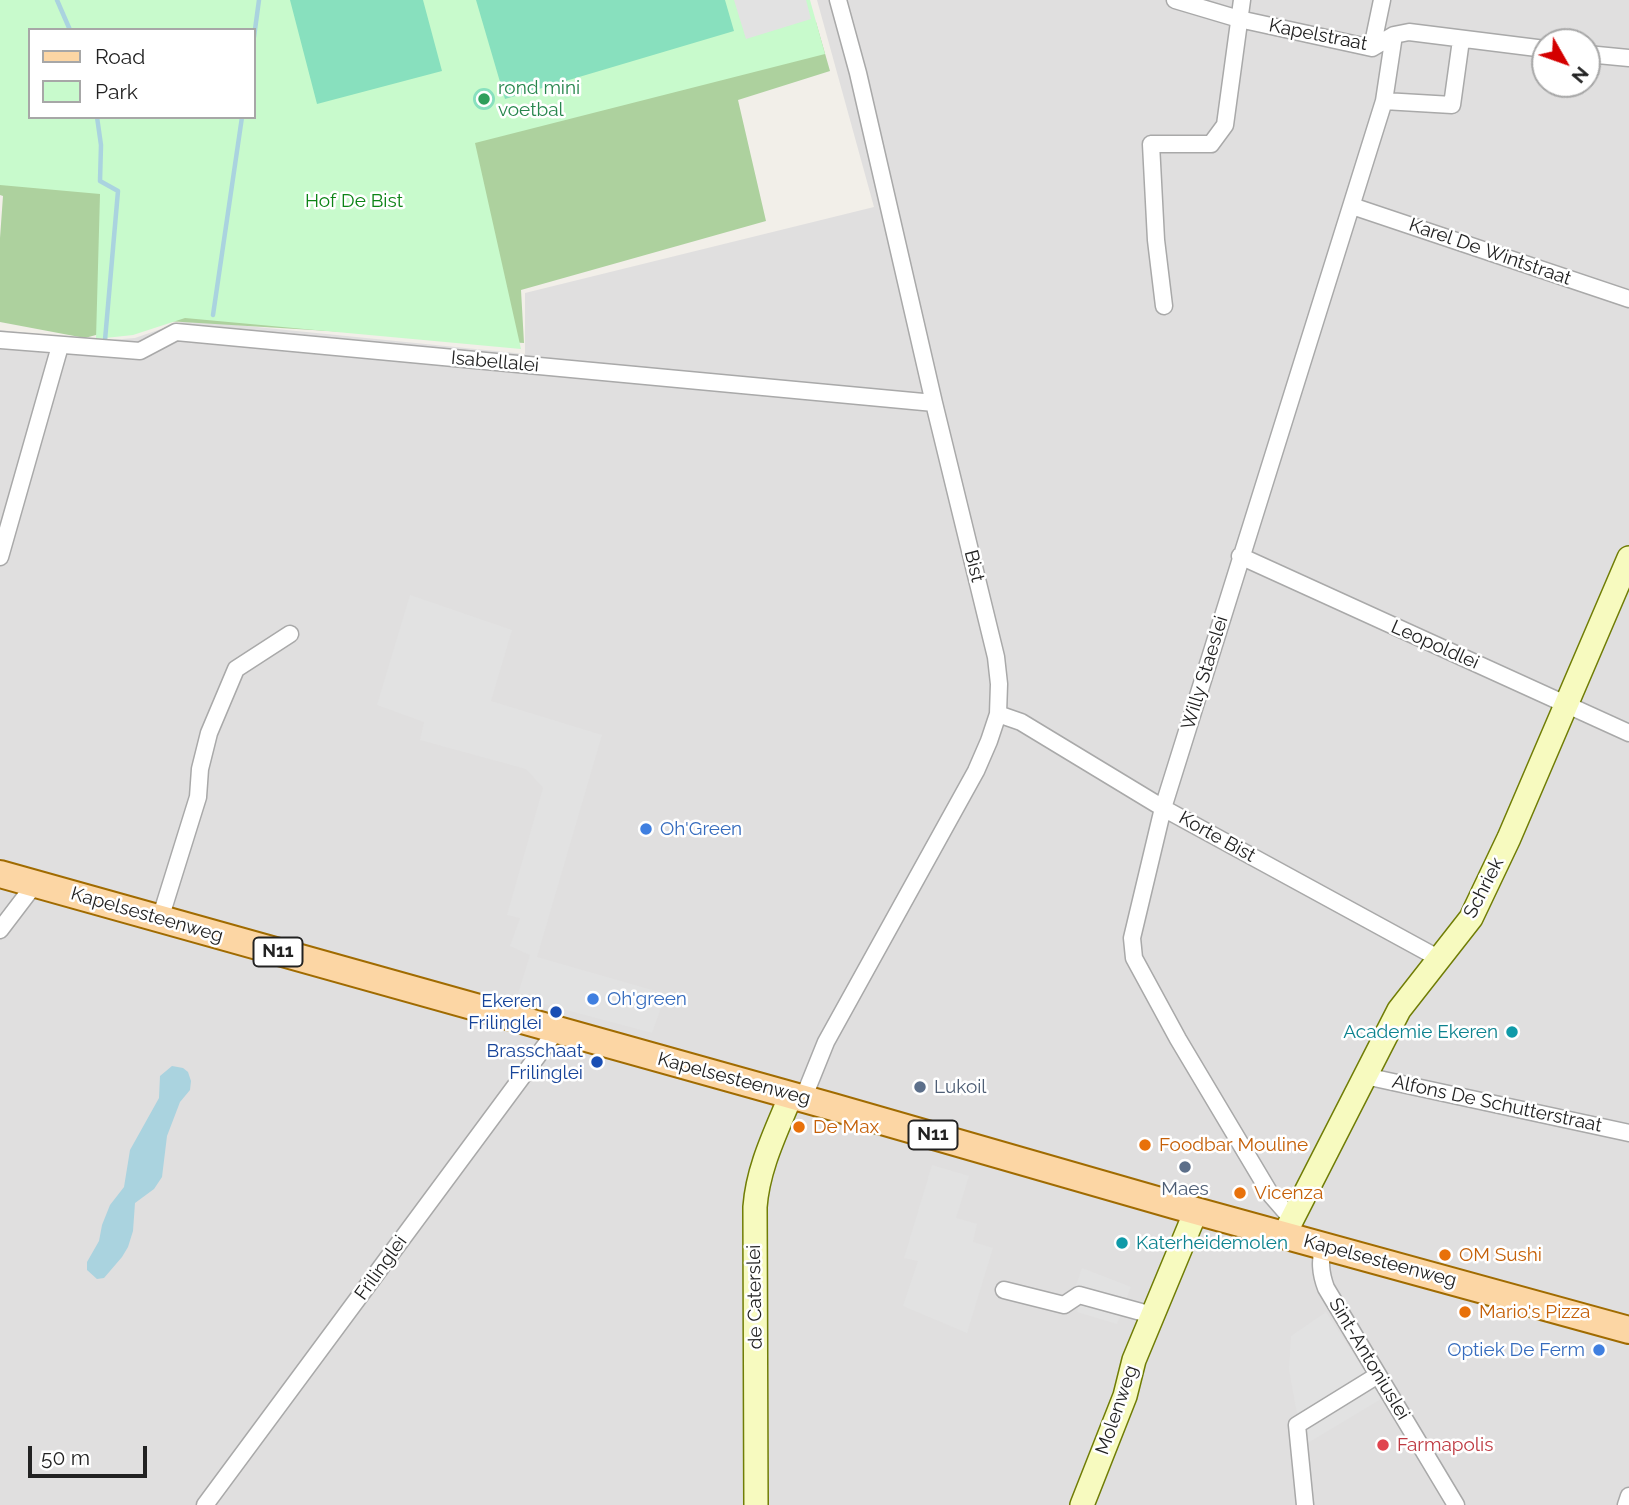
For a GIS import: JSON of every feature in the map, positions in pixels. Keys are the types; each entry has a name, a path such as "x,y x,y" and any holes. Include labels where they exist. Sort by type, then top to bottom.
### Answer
{"main road":[{"name":"Kapelsesteenweg","path":"0,874 1196,1211 1288,1226 1323,1245 1629,1329"}],"street":[{"name":"Bist","path":"797,1097 976,771 998,714 996,657 858,73 838,0"},
{"name":"Kapelstraat","path":"1175,0 1239,19 1372,48 1394,34"},
{"path":"1164,306 1156,240 1151,144 1211,144 1225,125 1242,0"},
{"path":"1372,48 1382,0"},
{"path":"1394,34 1409,32 1531,48"},
{"name":"Willy Staeslei","path":"1288,1226 1178,1039 1134,958 1132,938 1163,808 1384,101 1394,34"},
{"path":"1384,101 1452,105 1461,40"},
{"path":"1601,55 1629,58"},
{"name":"Karel De Wintstraat","path":"1352,206 1629,299"},
{"name":"Isabellalei","path":"0,340 140,351 176,332 934,402"},
{"path":"0,557 60,346"},
{"name":"Leopoldlei","path":"1240,556 1629,733"},
{"name":"Schriek","path":"1288,1226 1399,1010 1437,958 1471,918 1509,838 1629,558"},
{"path":"160,919 198,797 200,769 209,733 236,669 290,634"},
{"name":"Korte Bist","path":"998,714 1021,722 1163,808 1437,958"},
{"path":"0,930 36,884"},
{"name":"Frilinglei","path":"205,1505 556,1031"},
{"name":"Alfons De Schutterstraat","path":"1365,1076 1629,1133"},
{"name":"de Caterslei","path":"756,1505 757,1186 762,1166 797,1097"},
{"name":"Molenweg","path":"1082,1505 1125,1396 1134,1360 1196,1211"},
{"name":"Sint-Antoniuslei","path":"1323,1245 1321,1276 1326,1288 1456,1505"},
{"path":"1004,1290 1064,1305 1079,1295 1152,1315"},
{"path":"1305,1505 1297,1425 1378,1375"},
{"path":"1626,1505 1629,1496"}],"shaded area":[{"path":"734,0 806,0 811,19 746,39"},
{"path":"817,0 1629,0 1629,1505 0,1505 0,330 97,341 135,338 187,320 525,354 525,293 874,207"},
{"path":"410,595 512,630 491,701 602,735 537,957 666,994 652,1033 517,997 530,955 510,946 520,918 507,915 543,788 526,769 420,740 424,722 377,705"},
{"path":"932,1165 969,1176 956,1218 977,1224 973,1242 993,1248 967,1333 903,1306 918,1261 904,1258"},
{"path":"1082,1268 1131,1287 1117,1324 1077,1312 1083,1294 1074,1291"},
{"path":"1326,1312 1383,1398 1303,1446 1289,1370 1291,1336"}],"green space":[{"name":"Hof De Bist","path":"0,0 28,28 28,119 312,120 816,22 830,71 738,100 766,221 521,290 524,343 150,320 85,338 0,322 3,196 0,195"},
{"name":"Hof De Bist","path":"0,0 810,0 825,54 475,143 521,349 185,318 133,335 96,339 100,194 0,185"},
{"path":"290,0 423,0 442,71 317,104"},
{"path":"476,0 725,0 734,31 505,99"},
{"name":"rond mini voetbal","path":"484,88 492,91 495,99 492,107 484,110 476,107 473,99 476,91"}],"water":[{"path":"172,1066 183,1068 188,1072 191,1081 190,1090 180,1102 167,1136 162,1177 154,1189 135,1203 133,1231 122,1257 104,1278 97,1279 87,1270 87,1262 99,1241 110,1205 124,1187 130,1150 159,1098 160,1076"}],"waterway":[{"path":"57,0 69,28"},
{"path":"255,28 259,0"},
{"path":"97,119 101,145 100,181 118,191 105,340"},
{"path":"213,315 242,119"}],"place":[{"name":"rond mini voetbal","path":"484,99"},
{"name":"Oh'Green","path":"646,829"},
{"name":"Oh'green","path":"593,999"},
{"name":"Ekeren Frilinglei","path":"556,1012"},
{"name":"Academie Ekeren","path":"1512,1032"},
{"name":"Brasschaat Frilinglei","path":"597,1062"},
{"name":"Lukoil","path":"920,1087"},
{"name":"De Max","path":"799,1127"},
{"name":"Foodbar Mouline","path":"1145,1145"},
{"name":"Maes","path":"1185,1167"},
{"name":"Vicenza","path":"1240,1193"},
{"name":"Katerheidemolen","path":"1122,1243"},
{"name":"OM Sushi","path":"1445,1255"},
{"name":"Mario's Pizza","path":"1465,1312"},
{"name":"Optiek De Ferm","path":"1599,1350"},
{"name":"Farmapolis","path":"1383,1445"}]}
